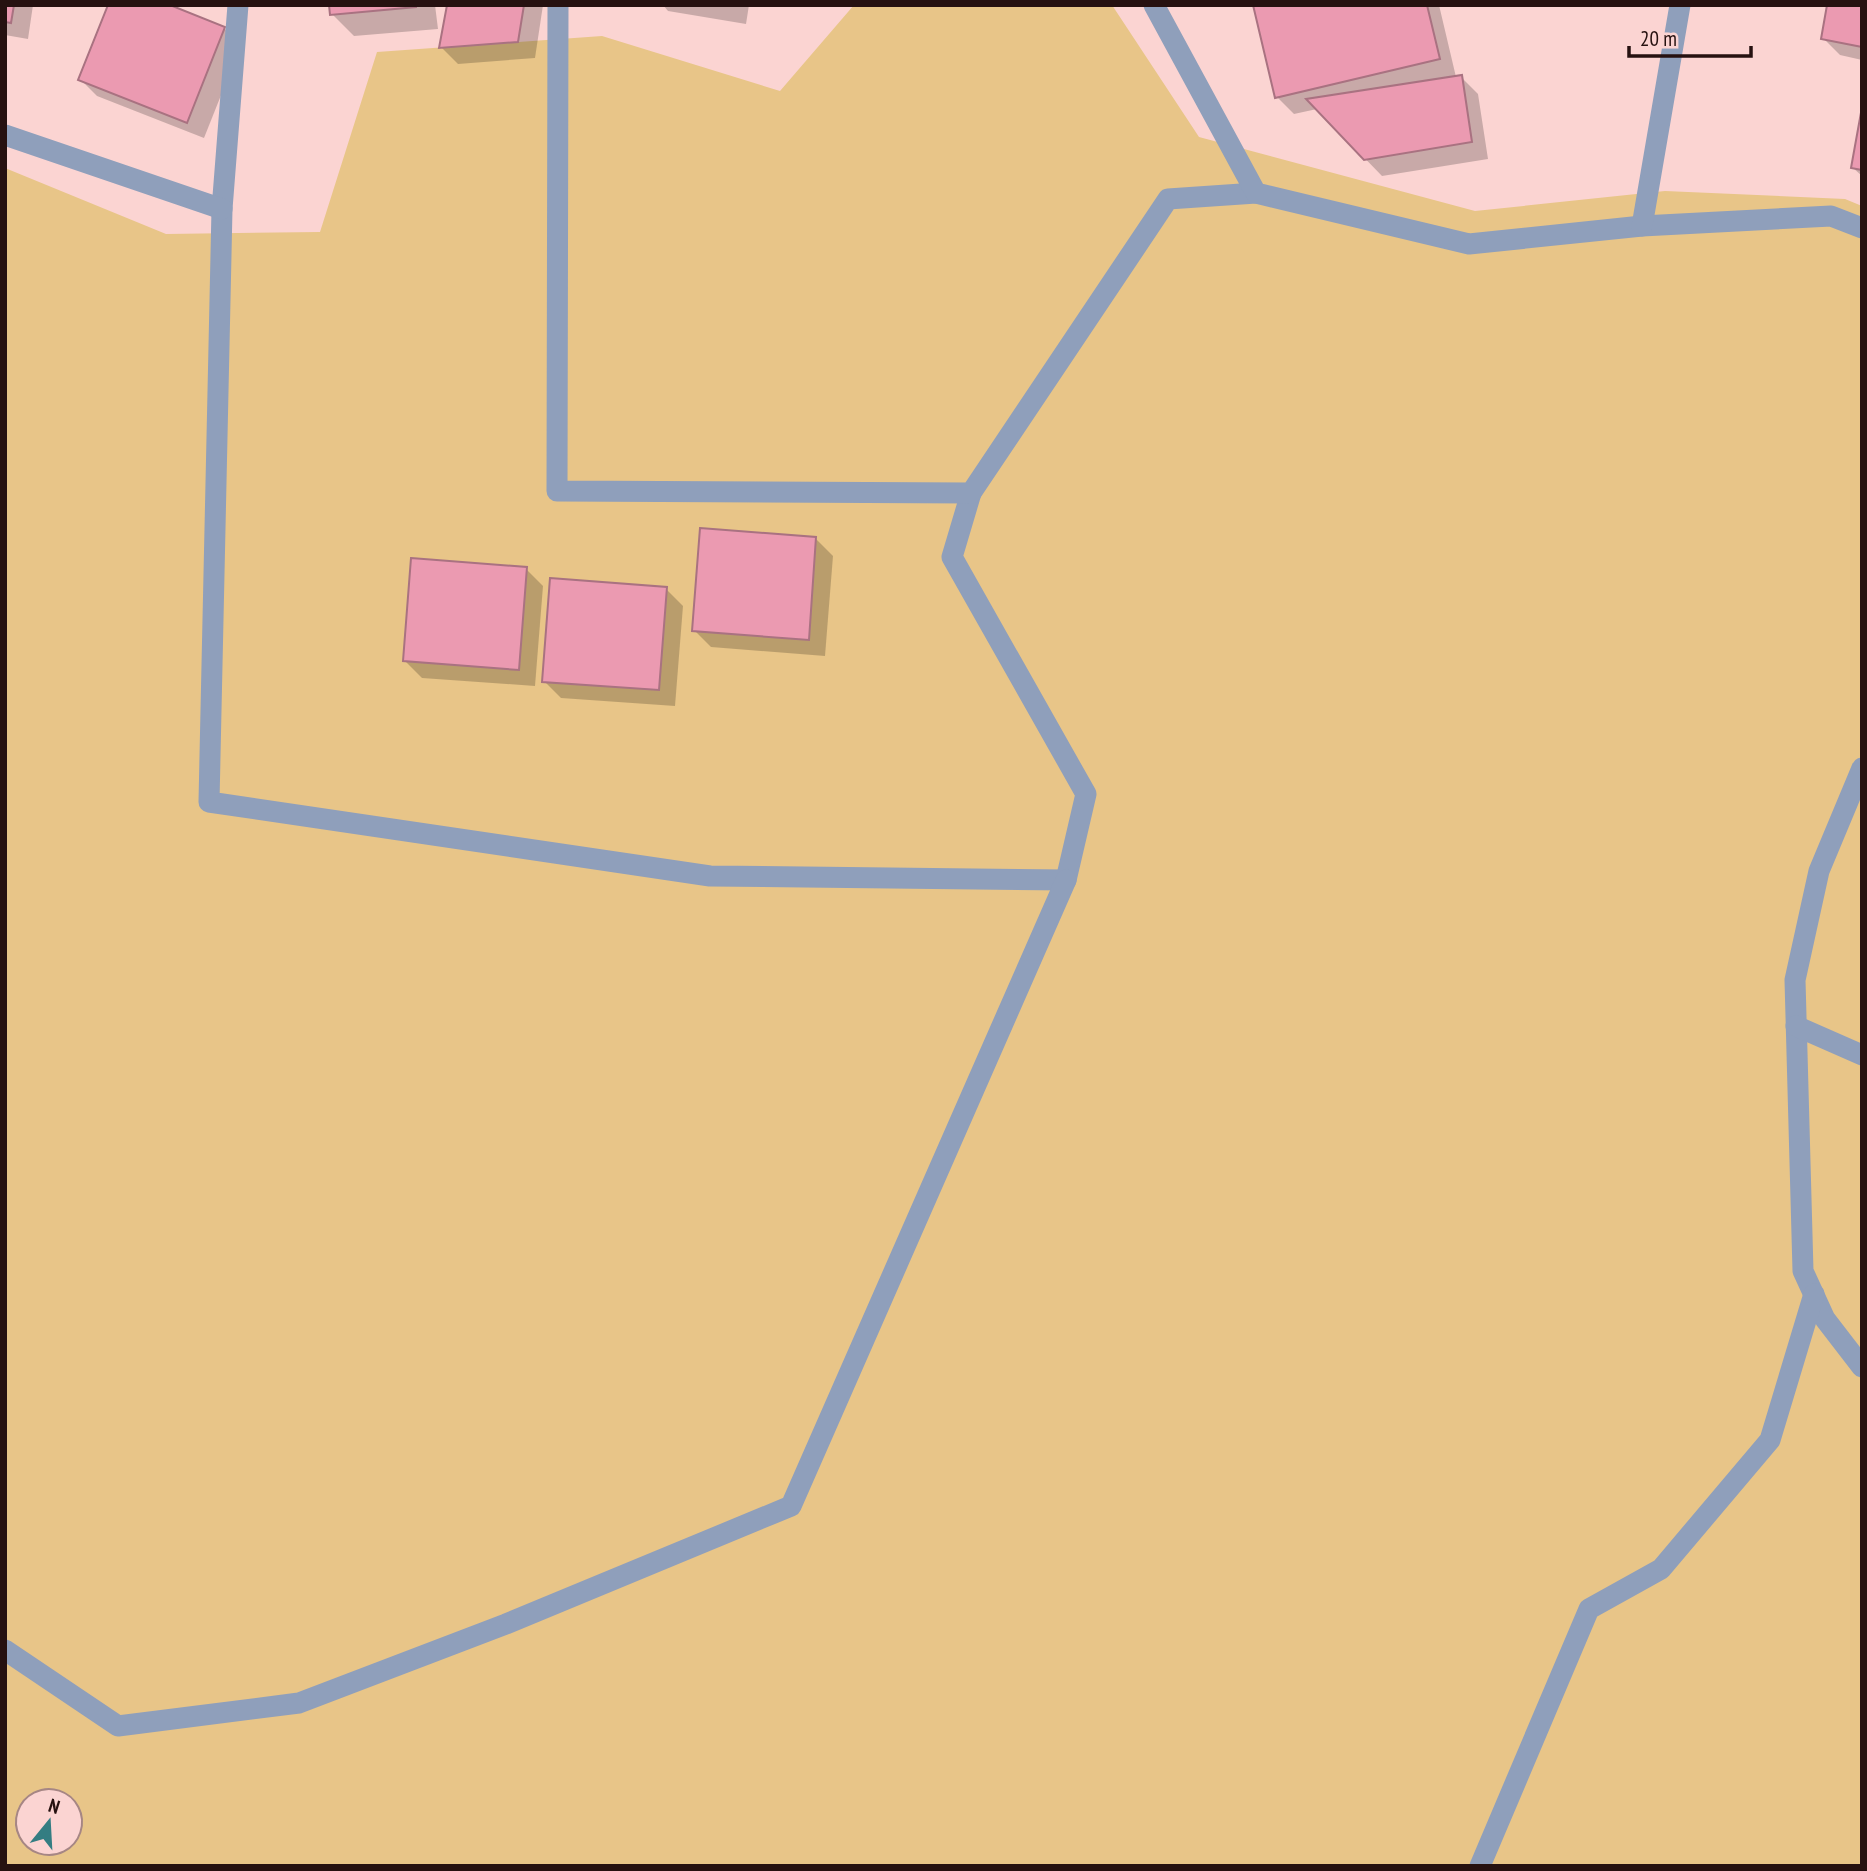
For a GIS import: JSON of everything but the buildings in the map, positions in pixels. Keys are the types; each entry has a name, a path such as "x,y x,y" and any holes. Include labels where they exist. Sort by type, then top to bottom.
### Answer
{"street":[{"path":"238,5 222,209 209,802 709,876 1066,880"},
{"path":"558,5 557,491 971,494"},
{"path":"1154,5 1256,193"},
{"path":"1642,226 1679,5"},
{"path":"5,135 222,209"},
{"path":"5,1650 118,1726 299,1703 506,1625 791,1506 1066,880 1086,794 951,557 971,494 1168,199 1256,193 1469,244 1642,226 1830,216 1862,228"},
{"path":"1862,768 1819,871 1795,980 1803,1271 1825,1319 1862,1367"},
{"path":"1796,1026 1862,1055"},
{"path":"1480,1866 1589,1609 1661,1569 1770,1440 1814,1294"}],"shaded area":[{"path":"854,5 1112,5 1199,137 1475,211 1665,191 1845,199 1862,206 1862,1866 5,1866 5,168 166,234 320,232 377,52 602,36 780,91"}]}
